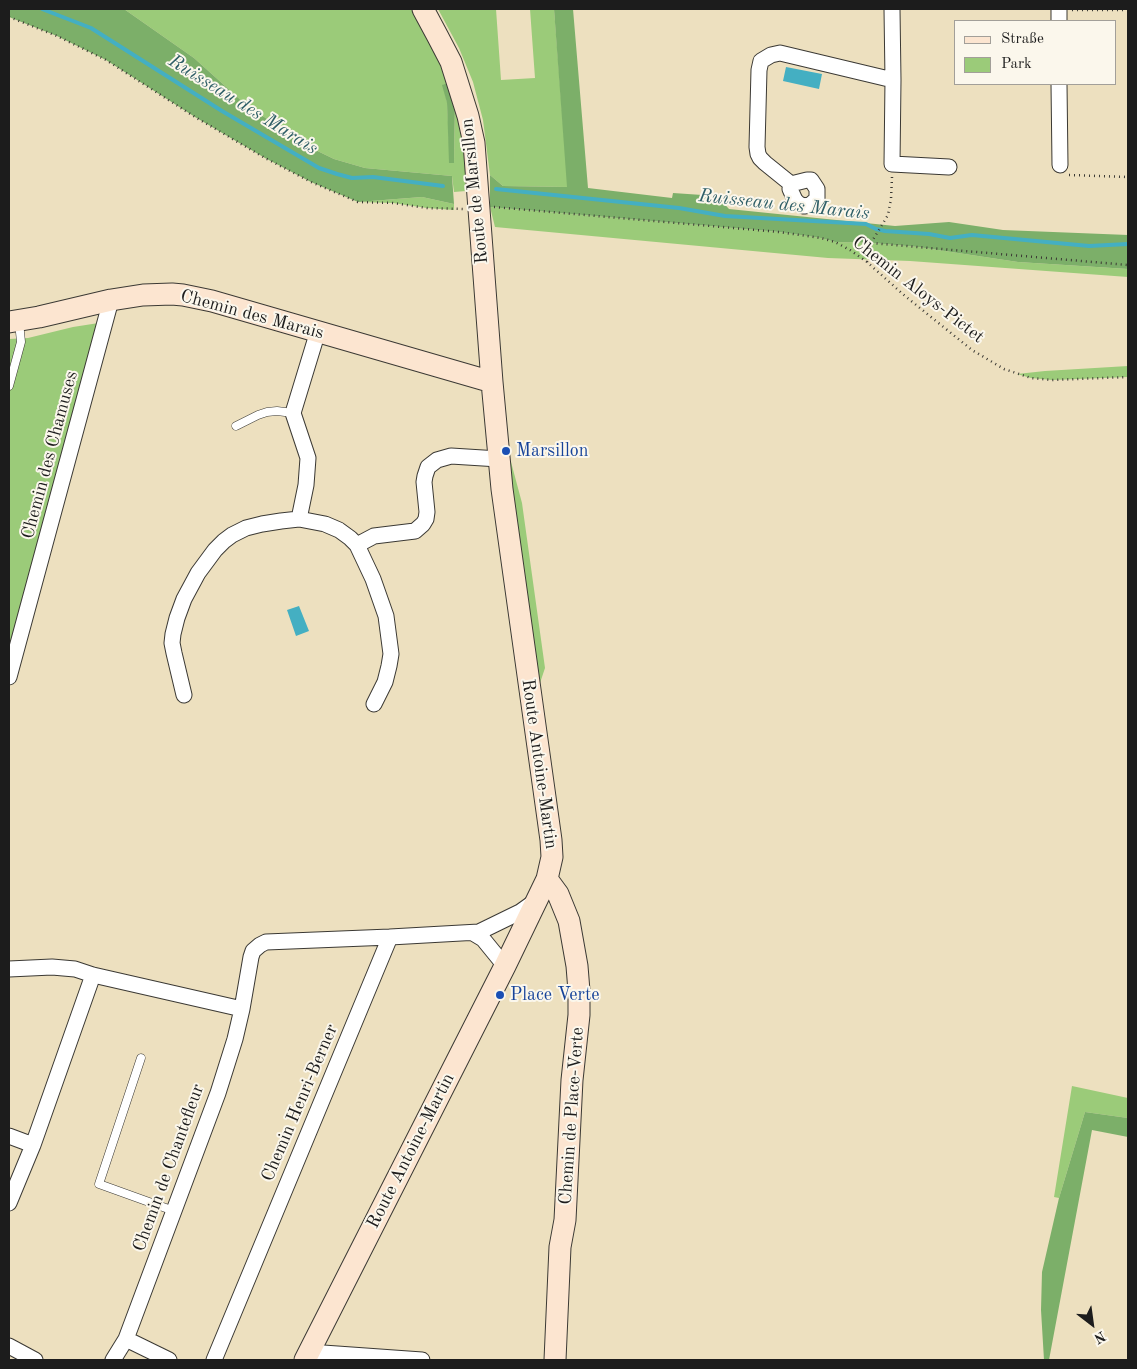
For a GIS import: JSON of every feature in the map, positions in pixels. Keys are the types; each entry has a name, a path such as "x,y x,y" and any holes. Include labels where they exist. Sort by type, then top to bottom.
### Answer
{"street":[{"name":"Route de Marsillon","path":"422,9 451,62 468,116 474,143 492,382"},
{"path":"892,9 892,164 949,167"},
{"path":"790,184 765,163 758,154 759,70 761,62 771,55 780,53 893,80"},
{"path":"1060,85 1060,165"},
{"name":"Chemin des Marais","path":"14,321 143,294 183,295 212,301 492,382"},
{"name":"Chemin des Chamuses","path":"9,677 111,300"},
{"path":"299,519 306,486 308,458 293,413 318,332"},
{"name":"Route Antoine-Martin","path":"307,1356 505,966 547,879 552,857 504,512 492,382"},
{"path":"357,545 374,536 410,532 420,528 426,519 425,476 428,467 438,460 451,456 499,459"},
{"path":"184,695 172,643 173,634 184,599 198,573 215,550 224,540 232,535 254,526 299,519 325,524 339,530 350,538 357,545 373,579 386,616 391,654 385,682 374,704"},
{"name":"Chemin de Place-Verte","path":"547,879 558,894 569,921 580,991 572,1080 566,1220 560,1247 555,1360"},
{"path":"390,937 473,933 485,930 520,912 536,901"},
{"path":"473,933 483,939 505,966"},
{"name":"Chemin de Chantefleur","path":"113,1360 126,1339 218,1093 235,1039 253,951 266,942 390,937"},
{"name":"Chemin Henri-Berner","path":"214,1360 390,937"},
{"path":"9,969 52,967 75,969 93,975 242,1009"},
{"path":"9,1203 32,1145 93,975"},
{"path":"9,1136 32,1145"},
{"path":"126,1339 170,1360"},
{"path":"9,1346 35,1360"},
{"path":"307,1356 422,1360"}],"lane":[{"path":"9,386 20,342 14,321"},
{"path":"236,426 267,412 293,413"},
{"path":"141,1058 99,1184 174,1211"}],"path":[{"path":"1059,13 1128,10"},
{"name":"Chemin Aloys-Pictet","path":"9,17 57,36 106,60 265,158 311,182 358,202 393,203 454,210 490,207 514,208 779,232 821,238 835,242 867,262 905,296 972,350 1004,369 1031,378 1052,380 1128,377"},
{"path":"867,262 872,243 888,215 891,199 892,164"},
{"path":"1060,165 1064,172 1071,176 1128,177"},
{"path":"872,243 1128,264"}],"green space":[{"path":"9,9 124,9 194,58 244,103 303,144 334,159 365,168 452,176 454,204 422,197 358,202 311,182 265,158 195,117 106,60 57,36 9,17"},
{"path":"124,9 414,9 450,82 443,85 447,102 450,163 454,163 455,101 462,123 469,176 465,179 466,191 454,192 452,176 365,168 334,159 303,144 244,103 194,58"},
{"path":"438,9 496,9 501,80 535,78 530,9 554,9 568,187 503,186 490,175 483,120 473,82 459,48"},
{"path":"554,9 573,9 588,188 672,198 673,193 717,196 729,209 895,226 949,222 1003,230 1128,235 1128,269 1018,262 918,247 835,242 779,232 490,207 490,175 503,186 567,187"},
{"path":"450,82 455,101 454,163 449,163 447,103 442,85"},
{"path":"422,197 454,204 454,210 393,203 358,202"},
{"path":"490,207 779,232 835,242 918,247 1018,262 1128,269 1128,277 910,261 828,258 495,227"},
{"path":"105,322 9,667 9,339 28,338 73,327"},
{"path":"1128,366 1128,377 1052,380 1031,378 1017,374 1045,371"},
{"path":"509,462 511,462 522,503 545,668 540,683 517,526"},
{"path":"1072,1086 1128,1098 1128,1118 1085,1112 1059,1198 1054,1197"},
{"path":"1085,1112 1128,1118 1128,1137 1092,1130 1049,1360 1044,1360 1041,1310 1042,1272 1059,1198"}],"water":[{"path":"786,67 822,74 819,89 783,81"},
{"path":"299,606 309,631 296,636 287,610"}],"waterway":[{"name":"Ruisseau des Marais","path":"42,9 91,28 222,111 319,168 352,178 373,177 443,186"},
{"name":"Ruisseau des Marais","path":"496,189 679,208 725,216 866,224 885,231 929,234 950,238 972,235 1089,246 1128,244"}],"place":[{"name":"Marsillon","path":"506,451"},
{"name":"Place Verte","path":"500,995"}]}
